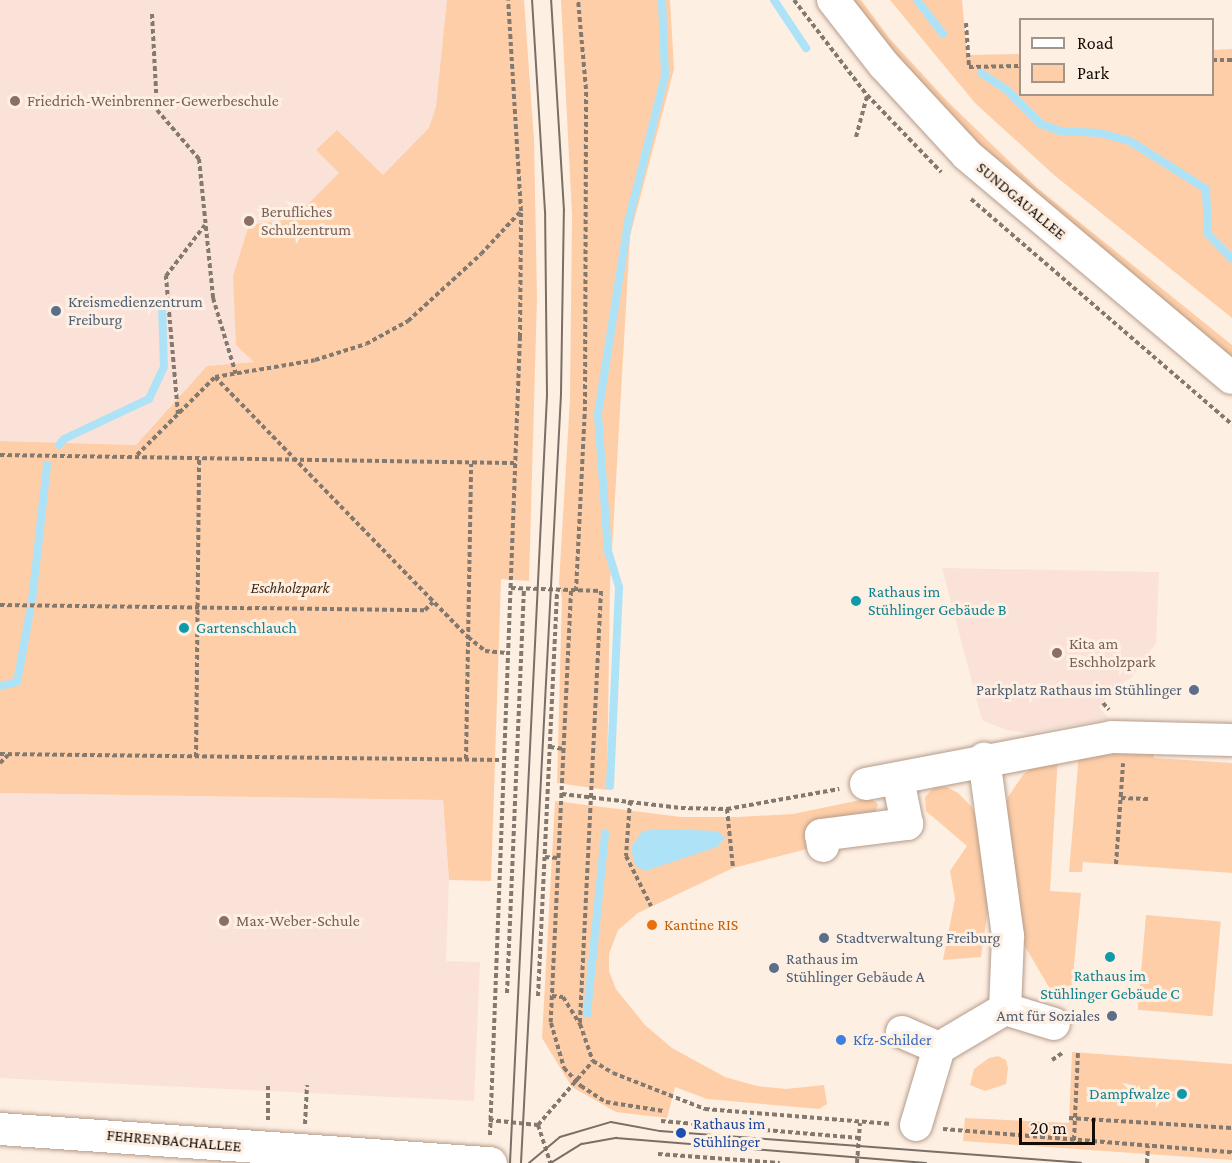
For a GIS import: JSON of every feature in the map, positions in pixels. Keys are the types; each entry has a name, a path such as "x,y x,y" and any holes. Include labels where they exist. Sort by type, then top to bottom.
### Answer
{"street":[{"name":"SUNDGAUALLEE","path":"833,0 884,65 967,156 1232,378"},
{"path":"866,784 984,759 1139,736 1232,740"},
{"path":"984,759 1008,936 1005,1010"},
{"path":"823,846 821,835 907,824 898,779"},
{"path":"1005,1010 1061,1037"},
{"path":"916,1125 939,1048 1005,1010"},
{"path":"902,1032 939,1048"},
{"name":"FEHRENBACHALLEE","path":"0,1129 491,1152"}],"path":[{"path":"491,1152 489,1120 501,760 511,588 521,211 508,0"},
{"path":"578,0 586,89 585,369 551,1023 555,1047 574,1080 606,1102 663,1111"},
{"path":"152,14 157,110 199,159 213,298 237,374"},
{"path":"966,23 969,67 1019,66"},
{"path":"1214,60 1232,60"},
{"path":"856,137 867,95"},
{"path":"137,456 215,377 315,360 366,344 408,321 482,254 521,211"},
{"path":"178,414 166,276 205,224"},
{"path":"215,377 293,460 468,637 485,651 507,653"},
{"path":"0,455 515,464"},
{"path":"196,758 199,457"},
{"path":"466,759 471,464"},
{"path":"511,588 601,591 580,1024"},
{"path":"507,993 524,589"},
{"path":"538,996 557,590"},
{"path":"0,604 425,610 433,602"},
{"path":"1116,864 1121,798 1139,736"},
{"path":"550,747 564,749"},
{"path":"0,754 501,760"},
{"path":"0,763 8,754"},
{"path":"562,794 681,808 727,809 866,784"},
{"path":"1121,798 1148,799"},
{"path":"630,801 626,856 651,906"},
{"path":"727,809 733,868"},
{"path":"545,857 558,858"},
{"path":"552,996 562,998 580,1024 593,1060 613,1073 705,1109 1232,1152"},
{"path":"1052,1060 1061,1037"},
{"path":"1074,1140 1078,1053"},
{"path":"538,1125 593,1060"},
{"path":"268,1084 268,1101"},
{"path":"307,1085 307,1103"},
{"path":"1069,1118 1232,1128"},
{"path":"489,1120 538,1125"},
{"path":"661,1121 859,1138"},
{"path":"857,1163 860,1123"},
{"path":"538,1125 550,1163"},
{"path":"1147,1163 1148,1146"},
{"path":"658,1154 780,1163"}],"shaded area":[{"name":"Berufliches Schulzentrum","path":"0,0 486,0 504,213 255,362 207,366 136,445 0,441"},
{"name":"Kita am Eschholzpark","path":"942,568 1159,572 1156,643 1131,678 1116,687 1099,707 1109,719 1028,733 1006,730 982,720"},
{"name":"Max-Weber-Schule","path":"0,793 443,800 449,880 446,961 480,962 474,1101 0,1078"}],"green space":[{"name":"Eschholzpark","path":"447,0 524,0 534,140 537,297 529,581 501,579 491,881 449,880 443,800 0,793 0,441 136,445 207,366 254,362 236,345 233,276 249,225 293,219 339,173 316,150 337,130 383,175 429,128 436,107"},
{"path":"561,0 670,0 674,69 630,236 610,585 607,790 557,783 562,597 559,583 570,399 572,215"},
{"path":"845,0 861,0 889,38 947,101 1037,188 1232,345 1232,361 997,169"},
{"path":"890,0 962,0 967,55 1019,54 1019,96 1214,96 1214,50 1232,49 1232,318 1054,175 975,103"},
{"path":"1154,745 1154,758 1232,763 1232,873 1083,862 1082,872 1069,872 1079,753"},
{"path":"1058,755 1050,891 1081,893 1071,995 1053,994 1023,943 1003,816 1008,797 1023,775 1037,763"},
{"path":"935,786 947,787 958,793 972,807 978,823 990,895 981,957 943,960 955,899 950,871 967,846 926,811 925,797"},
{"path":"870,798 878,804 875,814 815,847 733,868 638,913 618,930 609,954 609,971 616,989 645,1025 672,1048 725,1077 757,1086 786,1089 824,1085 827,1104 819,1109 707,1099 675,1087 667,1118 616,1112 572,1087 542,1038 555,801 681,817 737,817 793,814"},
{"path":"1146,915 1221,922 1212,1016 1138,1010"},
{"path":"1072,1052 1232,1064 1232,1160 963,1141 965,1118 1069,1123"},
{"path":"998,1056 1006,1060 1008,1068 1006,1084 985,1091 970,1085 974,1069 989,1058"}],"water":[{"path":"661,829 718,831 725,838 717,847 645,871 635,865 631,848 642,831"}],"waterway":[{"path":"610,786 619,587 608,551 598,414 628,223 665,76 662,0"},
{"path":"774,0 806,48"},
{"path":"917,0 943,34"},
{"path":"981,73 1007,90 1041,124 1060,131 1100,133 1130,141 1206,189 1208,234 1232,259"},
{"path":"59,445 64,439 149,399 164,367 162,302"},
{"path":"32,601 47,465"},
{"path":"0,686 17,682 30,611"},
{"path":"587,1014 605,833"}],"tram line":[{"path":"510,1163 547,395 545,212 532,0"},
{"path":"521,1163 561,394 564,211 551,0"},
{"path":"529,1163 560,1137 611,1122 660,1131 1081,1163"},
{"path":"551,1163 582,1144 616,1138 926,1163"}],"place":[{"name":"Friedrich-Weinbrenner-Gewerbeschule","path":"15,101"},
{"name":"Berufliches Schulzentrum","path":"249,221"},
{"name":"Kreismedienzentrum Freiburg","path":"56,311"},
{"name":"Rathaus im Stühlinger Gebäude B","path":"856,601"},
{"name":"Gartenschlauch","path":"184,628"},
{"name":"Kita am Eschholzpark","path":"1057,653"},
{"name":"Parkplatz Rathaus im Stühlinger","path":"1194,690"},
{"name":"Max-Weber-Schule","path":"224,921"},
{"name":"Kantine RIS","path":"652,925"},
{"name":"Stadtverwaltung Freiburg","path":"824,938"},
{"name":"Rathaus im Stühlinger Gebäude C","path":"1110,957"},
{"name":"Rathaus im Stühlinger Gebäude A","path":"774,968"},
{"name":"Amt für Soziales","path":"1112,1016"},
{"name":"Kfz-Schilder","path":"841,1040"},
{"name":"Dampfwalze","path":"1182,1094"},
{"name":"Rathaus im Stühlinger","path":"681,1133"}]}
